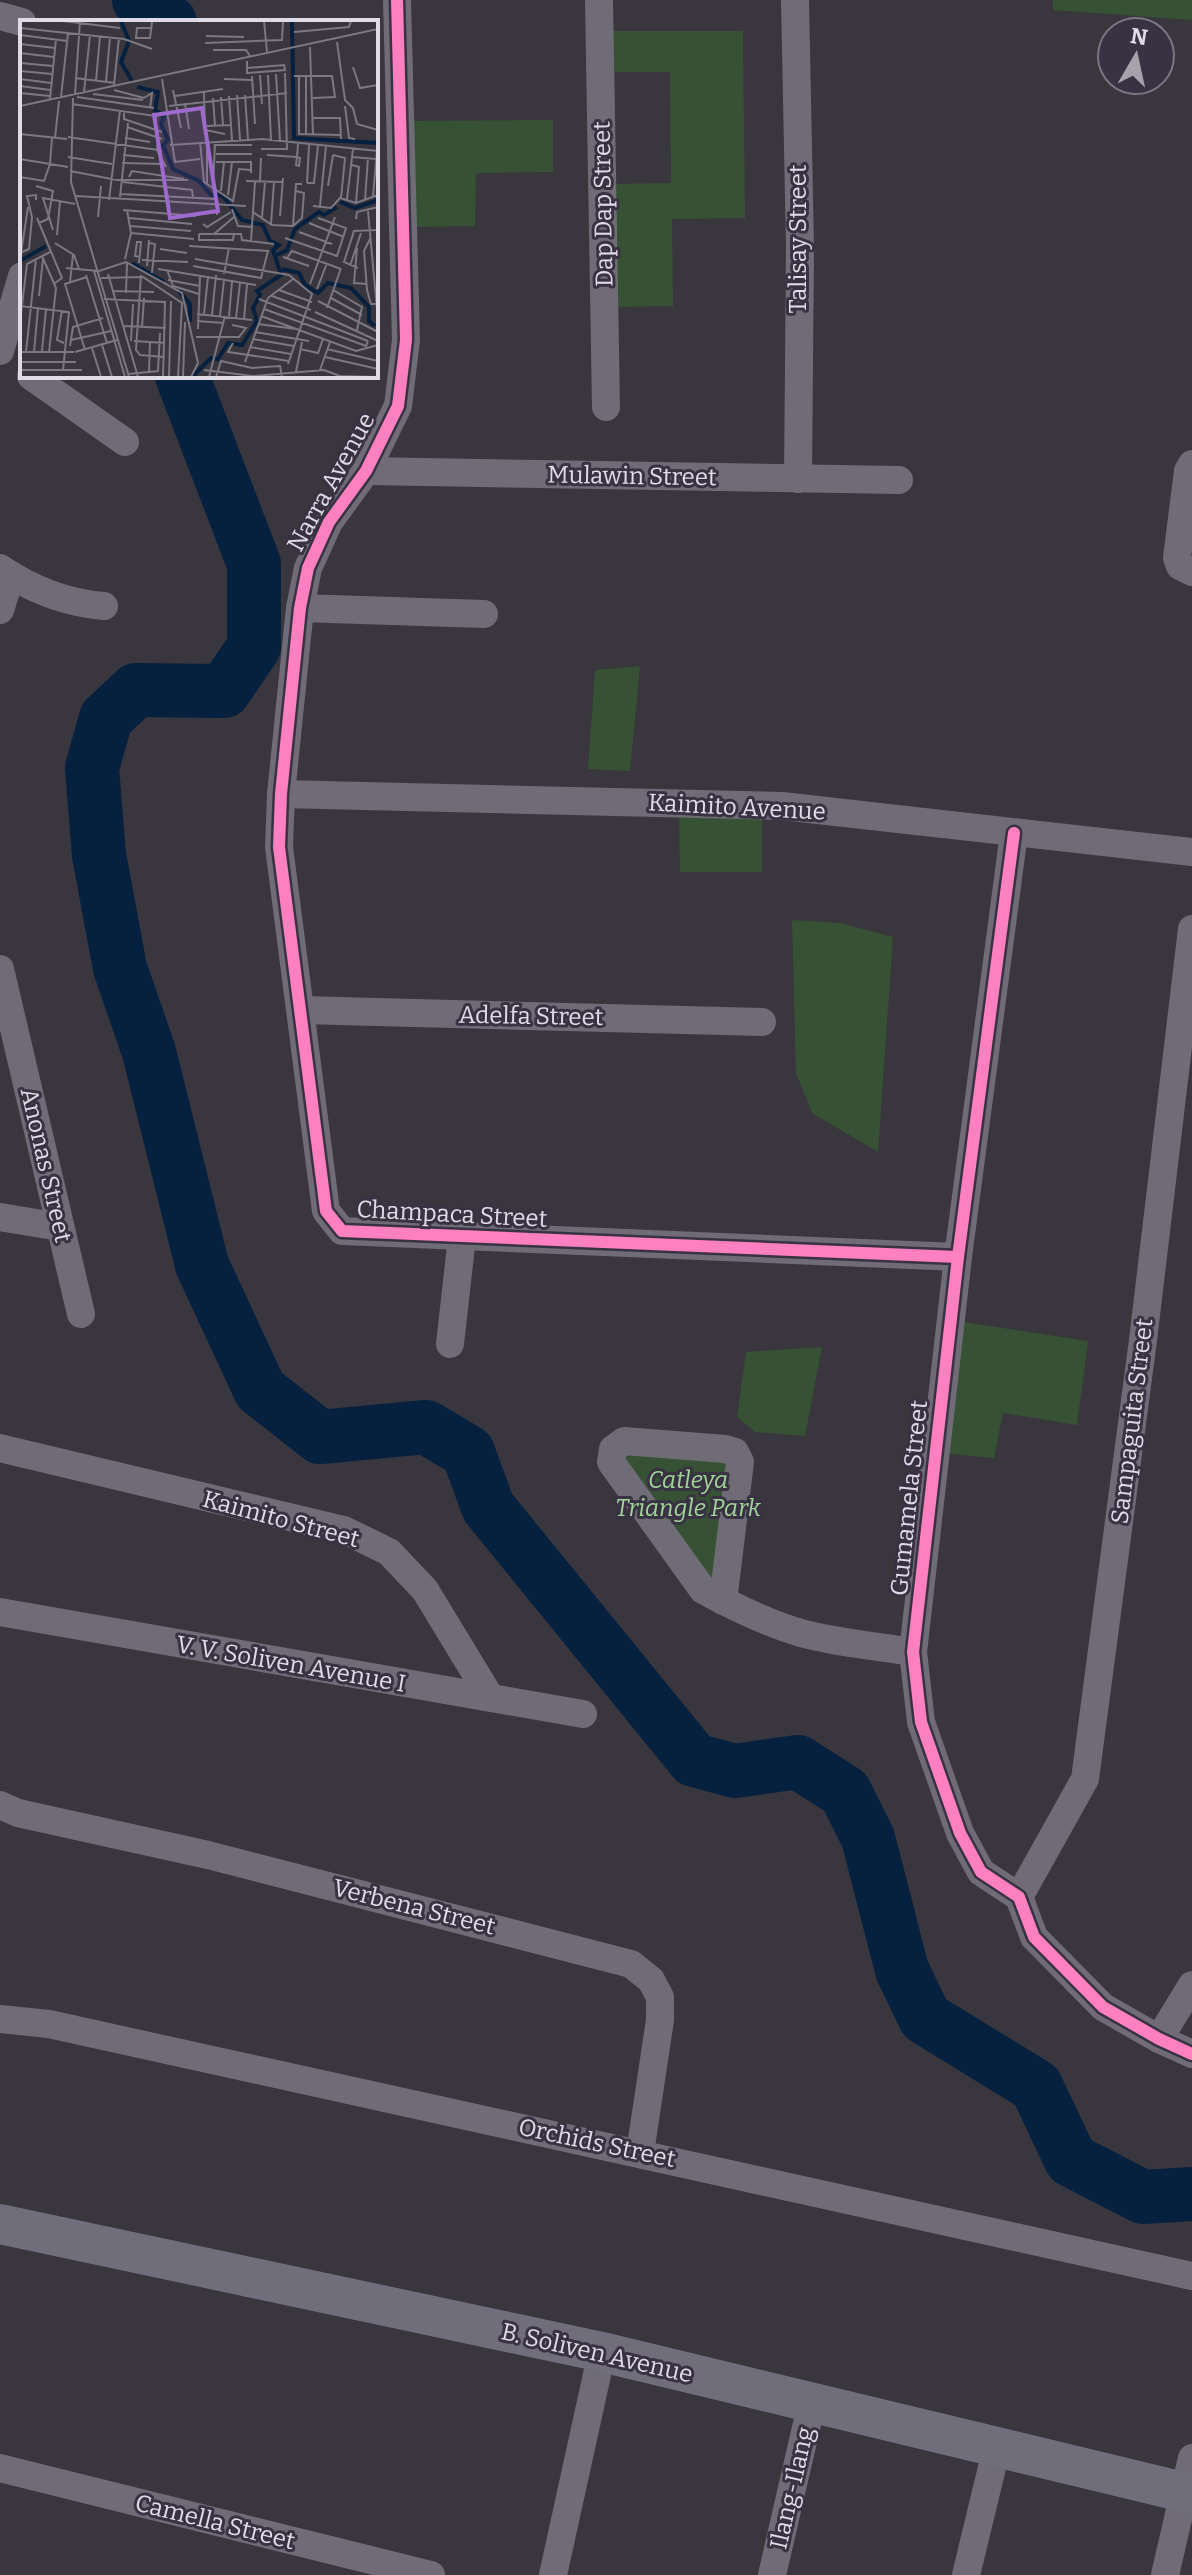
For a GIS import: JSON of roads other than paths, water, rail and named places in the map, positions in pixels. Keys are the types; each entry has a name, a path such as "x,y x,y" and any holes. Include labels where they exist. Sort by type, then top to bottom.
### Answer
{"street":[{"name":"Narra Avenue","path":"281,794 300,608 308,568 329,522 366,471 398,406 406,340 397,0"},
{"name":"Dap Dap Street","path":"599,0 606,407"},
{"name":"Talisay Street","path":"795,0 800,246 798,479"},
{"path":"0,16 20,21"},
{"path":"20,283 0,352 20,367"},
{"path":"34,378 125,442"},
{"path":"1191,572 1180,566 1177,558 1188,471 1192,464"},
{"name":"Mulawin Street","path":"366,471 899,480"},
{"path":"0,610 5,571 51,594 81,604 104,606"},
{"path":"300,608 484,614"},
{"name":"Kaimito Avenue","path":"281,794 782,806 1192,852"},
{"name":"Champaca Street","path":"281,794 279,847 326,1211 342,1231 958,1257"},
{"name":"Gumamela Street","path":"1014,833 958,1257 913,1652 921,1722 960,1833 981,1872 1019,1897"},
{"name":"Sampaguita Street","path":"1019,1897 1085,1779 1143,1340 1192,929"},
{"name":"Anonas Street","path":"0,969 81,1314"},
{"name":"Adelfa Street","path":"301,1010 762,1022"},
{"path":"0,1217 60,1227"},
{"path":"450,1344 462,1237"},
{"path":"723,1601 740,1462 735,1452 624,1441 613,1449 611,1462 703,1590 723,1601 803,1633 913,1652"},
{"name":"Kaimito Street","path":"0,1448 344,1530 389,1552 425,1590 490,1697"},
{"name":"V. V. Soliven Avenue I","path":"0,1612 583,1714"},
{"name":"Verbena Street","path":"0,1805 18,1813 208,1855 631,1964 651,1980 660,1997 660,2020 640,2153"},
{"path":"1019,1897 1034,1937 1103,2007 1192,2054"},
{"path":"1159,2039 1192,1985"},
{"name":"Orchids Street","path":"0,2019 64,2028 1192,2276"},
{"name":"B. Soliven Avenue","path":"0,2224 602,2352 997,2447 1189,2482"},
{"path":"553,2575 602,2352"},
{"name":"Ilang-Ilang","path":"772,2575 812,2402"},
{"path":"966,2575 997,2447"},
{"name":"Camella Street","path":"0,2468 431,2575"},
{"path":"1165,2575 1189,2482"}],"waterway":[{"path":"139,0 167,20"},
{"path":"183,378 254,564 254,647 224,691 136,690 106,718 92,768 99,855 120,968 149,1052 202,1265 260,1390 320,1437 426,1427 468,1452 488,1507 694,1760 735,1771 798,1762 845,1792 868,1838 902,1970 925,2018 1036,2086 1071,2160 1143,2197 1192,2194"}],"park label":[{"name":"Catleya Triangle Park","path":"688,1494"}]}
